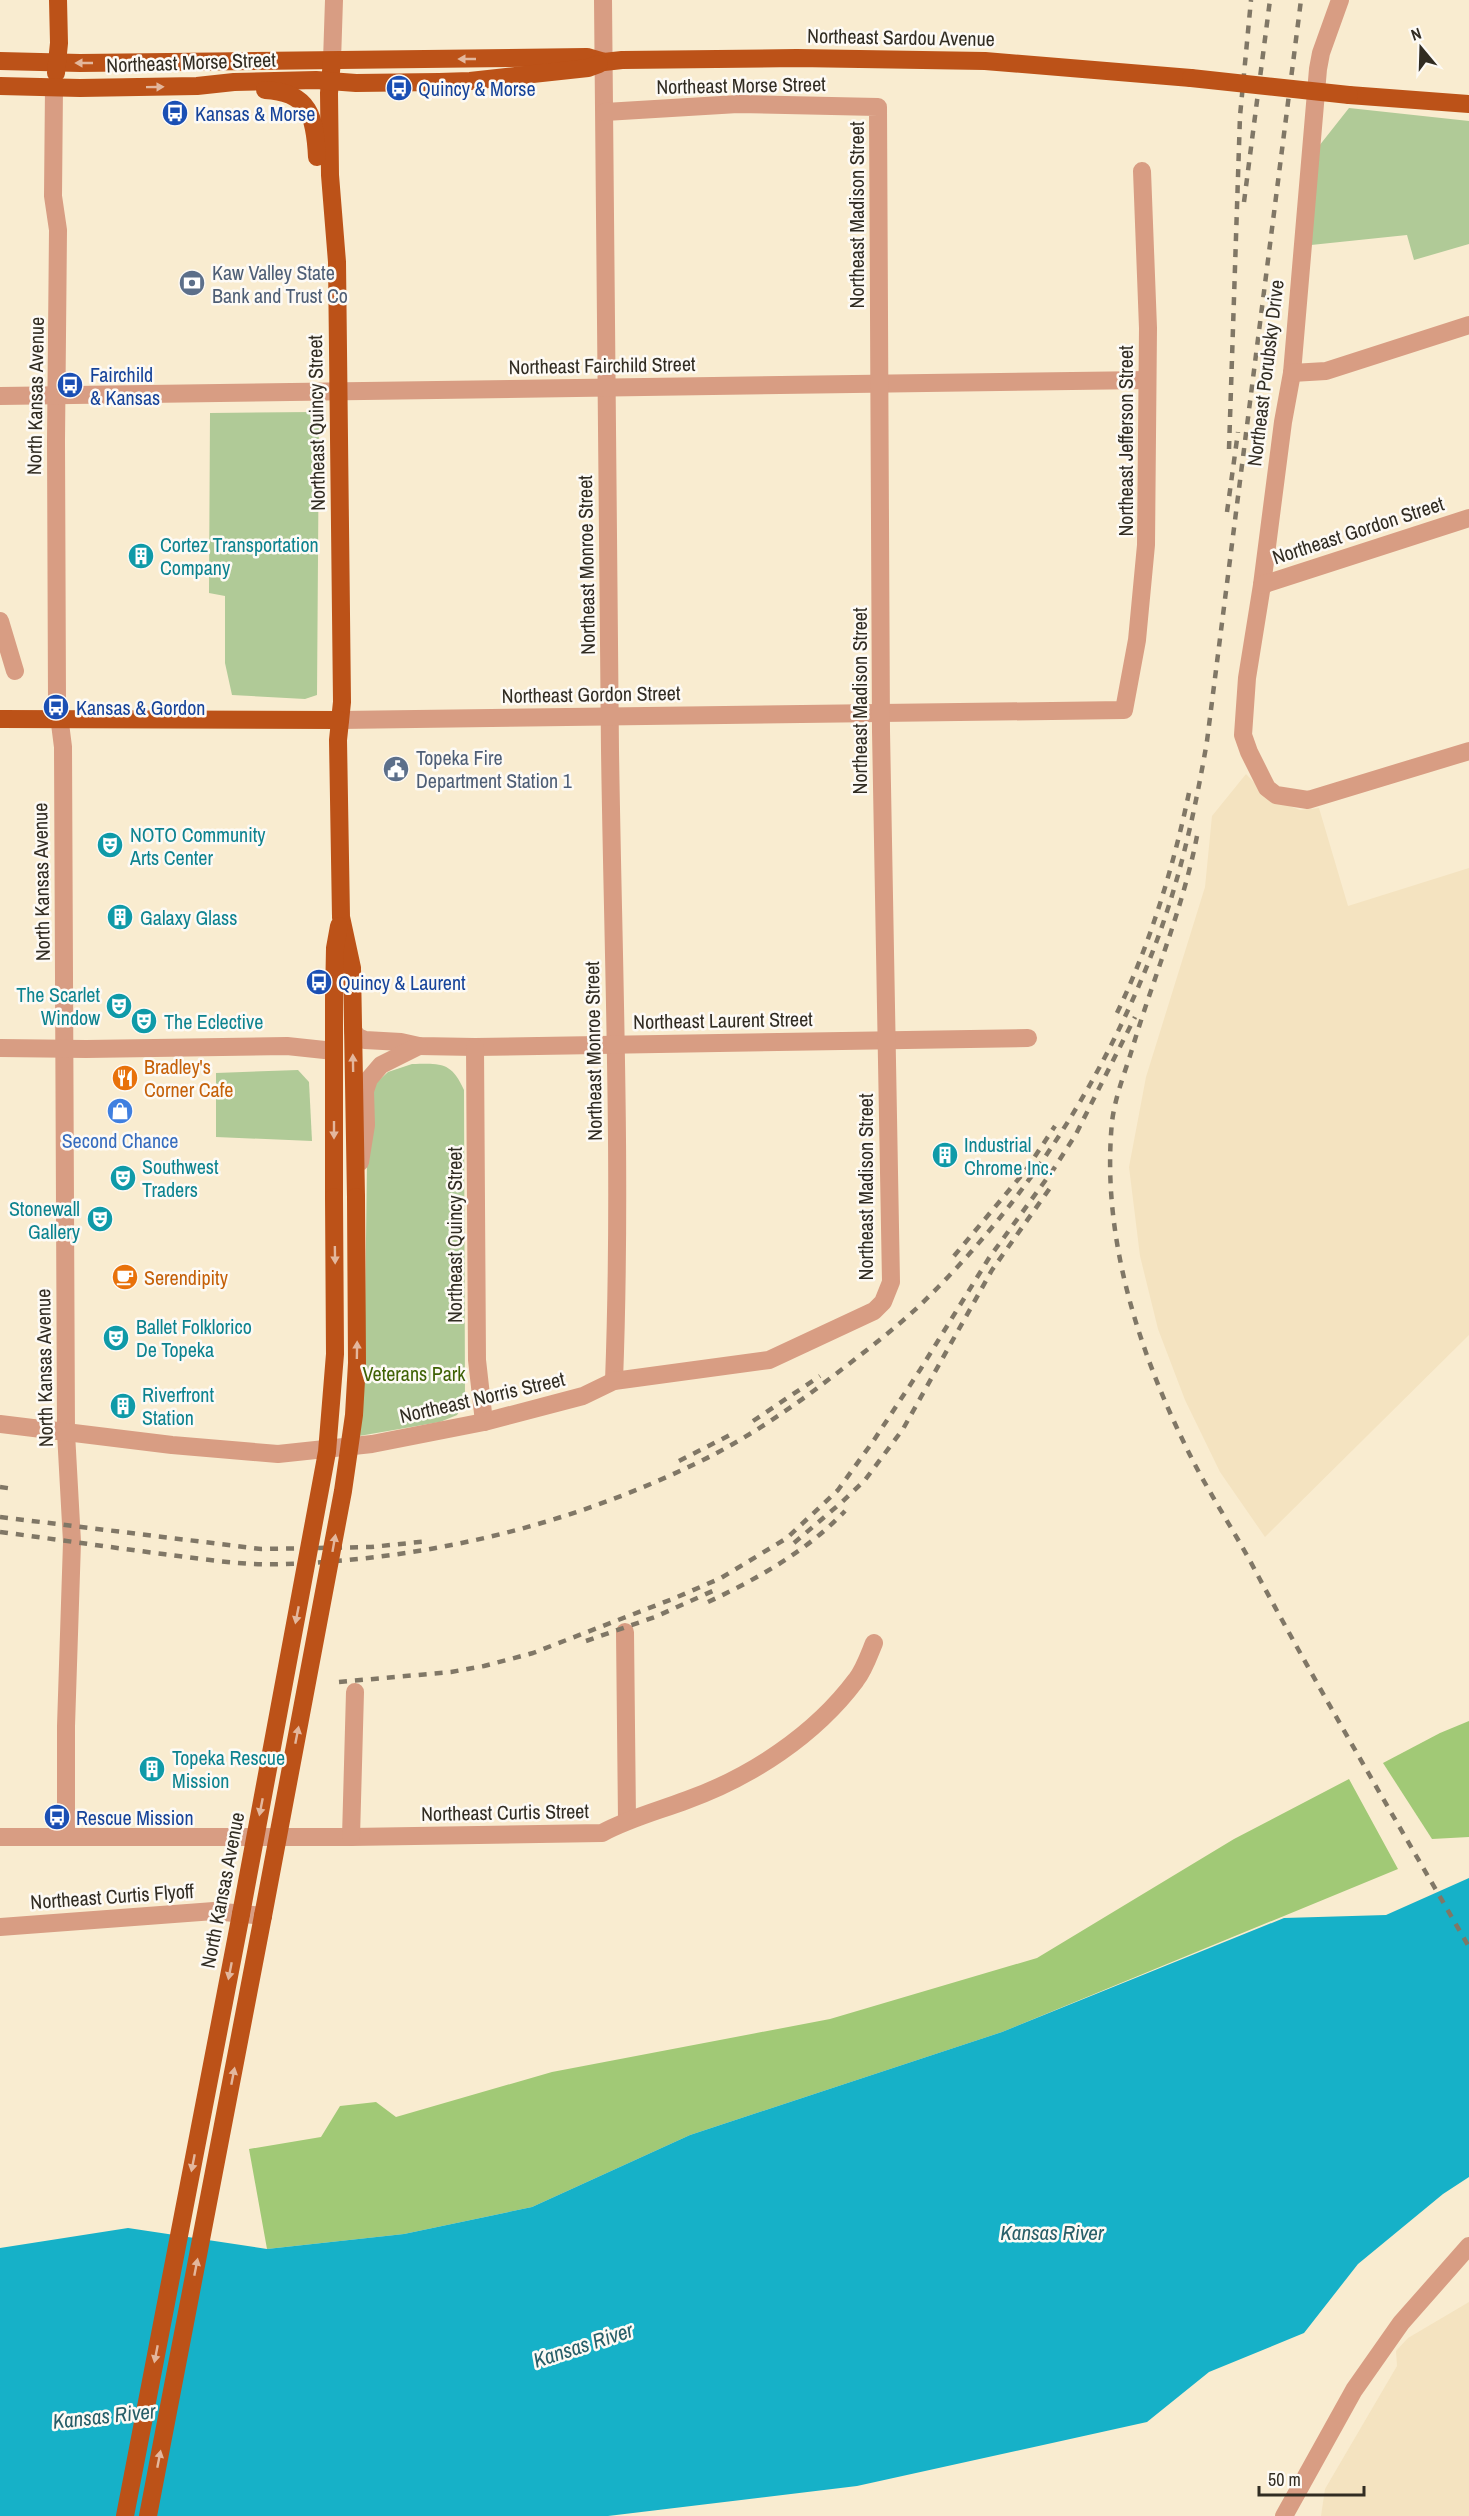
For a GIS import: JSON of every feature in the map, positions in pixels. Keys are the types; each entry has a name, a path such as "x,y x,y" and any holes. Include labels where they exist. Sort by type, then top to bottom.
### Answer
{"main road":[{"name":"North Kansas Avenue","path":"54,87 57,62 58,0"},
{"name":"Northeast Sardou Avenue","path":"332,60 587,57 604,62 699,58 911,58 1058,66 1349,95 1469,104"},
{"name":"Northeast Morse Street","path":"0,61 332,60"},
{"name":"Northeast Quincy Street","path":"332,60 330,175 335,233 342,702 338,740 341,917 352,968 356,1191"},
{"name":"Northeast Morse Street","path":"0,86 198,86 234,82 470,81 588,68 604,62"},
{"path":"198,86 285,92 303,103 313,120 317,134 319,193 335,233"},
{"name":"Northeast Gordon Street","path":"0,719 340,720"},
{"name":"Northeast Quincy Street","path":"334,1197 335,948 341,917"},
{"path":"147,2516 341,1502 352,1426 357,1363 356,1191"},
{"name":"North Kansas Avenue","path":"125,2516 327,1452 335,1354 334,1197"}],"street":[{"name":"Northeast Quincy Street","path":"332,60 334,0"},
{"name":"Northeast Monroe Street","path":"603,0 610,715 616,1043 617,1308 614,1381"},
{"name":"Northeast Porubsky Drive","path":"1340,0 1321,53 1318,69 1292,373 1283,422 1243,717 1243,735 1267,788 1276,795 1308,800 1469,750"},
{"name":"North Kansas Avenue","path":"54,87 53,196 58,230 56,441 59,719 63,747 66,1433 72,1542 66,1726 66,1837"},
{"name":"Northeast Morse Street","path":"605,112 738,104 878,107"},
{"name":"Northeast Madison Street","path":"878,107 882,714 891,1282 887,1294"},
{"name":"Northeast Jefferson Street","path":"1124,710 1137,640 1146,566 1148,328 1142,171"},
{"path":"1292,373 1326,371 1469,325"},
{"name":"Northeast Fairchild Street","path":"0,396 1147,380"},
{"name":"Northeast Gordon Street","path":"1262,585 1469,518"},
{"path":"0,621 15,671"},
{"name":"Northeast Gordon Street","path":"340,720 1124,710"},
{"name":"Northeast Laurent Street","path":"353,1031 365,1040 401,1042 419,1046 475,1047 1028,1038"},
{"path":"0,1048 287,1046 334,1051"},
{"name":"Northeast Laurent Street","path":"356,1191 366,1125 365,1091 369,1079 381,1065 419,1046"},
{"name":"Northeast Quincy Street","path":"475,1047 477,1360 484,1422"},
{"name":"Northeast Norris Street","path":"0,1424 211,1449 278,1454 372,1444 484,1422 583,1396 614,1381 769,1360 874,1311 887,1294"},
{"path":"625,1632 627,1820"},
{"name":"Northeast Curtis Street","path":"0,1837 351,1837 602,1833 627,1820 722,1786 783,1750 833,1707 858,1679 874,1643"},
{"path":"351,1837 355,1692"},
{"name":"Northeast Curtis Flyoff","path":"0,1927 214,1911 263,1916"},
{"path":"1284,2516 1340,2414 1372,2363 1401,2323 1469,2246"}],"shaded area":[{"path":"1246,774 1269,798 1300,810 1319,808 1348,906 1469,868 1469,1335 1265,1537 1220,1472 1185,1400 1158,1329 1140,1256 1129,1167 1146,1077 1205,887 1212,816"},
{"path":"1469,2302 1469,2516 1321,2516 1325,2489 1397,2366 1396,2351 1408,2338"}],"green space":[{"path":"1349,108 1469,121 1469,244 1414,260 1407,235 1311,245 1319,146"},
{"path":"314,412 319,420 317,695 305,699 232,695 225,663 225,596 209,593 210,413"},
{"name":"Veterans Park","path":"412,1064 438,1064 450,1069 464,1090 465,1402 457,1415 440,1422 359,1436 365,1318 367,1161 372,1102 375,1084 388,1072"},
{"path":"298,1070 309,1082 312,1141 216,1137 216,1073"},
{"path":"1469,1721 1469,1837 1432,1839 1383,1763 1440,1733"},
{"path":"1349,1779 1398,1869 1002,2032 690,2135 532,2207 404,2234 267,2249 249,2149 321,2137 340,2106 376,2102 396,2117 552,2072 830,2019 1037,1958 1234,1839"}],"water":[{"name":"Kansas River","path":"1469,1878 1469,2177 1443,2194 1358,2264 1304,2333 1209,2372 1147,2422 857,2486 608,2516 0,2516 0,2248 128,2228 267,2249 404,2234 532,2207 690,2135 1002,2032 1284,1918 1386,1915"}],"railway":[{"path":"1229,449 1240,116 1251,0"},
{"path":"1244,202 1270,0"},
{"path":"0,1532 224,1562 285,1564 341,1561 450,1545 557,1518 661,1480 728,1447 778,1416 826,1382 908,1316 957,1268 994,1225 1060,1134 1116,1036 1160,932 1188,838 1207,741 1301,0"},
{"path":"1227,512 1238,432"},
{"path":"1117,1013 1151,931 1177,846 1190,788"},
{"path":"1197,836 1176,916 1121,1083 1112,1122 1110,1165 1112,1208 1118,1251 1128,1293 1155,1376 1198,1470 1334,1714 1469,1947"},
{"path":"339,1682 451,1672 533,1653 721,1578 787,1538 838,1490 874,1440 989,1258 1053,1170 1076,1134 1135,1017"},
{"path":"954,1256 1026,1170 1055,1126"},
{"path":"794,1543 865,1480 903,1429 992,1270 1050,1188"},
{"path":"753,1421 820,1376"},
{"path":"679,1461 730,1435"},
{"path":"0,1487 14,1489"},
{"path":"708,1602 781,1563 814,1539 845,1511"},
{"path":"0,1517 261,1549 371,1547 429,1541"},
{"path":"586,1641 655,1617 717,1589"}],"place":[{"name":"Quincy & Morse","path":"399,88"},
{"name":"Kansas & Morse","path":"175,113"},
{"name":"Kaw Valley State Bank and Trust Co","path":"192,283"},
{"name":"Fairchild & Kansas","path":"70,385"},
{"name":"Cortez Transportation Company","path":"141,556"},
{"name":"Kansas & Gordon","path":"56,707"},
{"name":"Topeka Fire Department Station 1","path":"396,769"},
{"name":"NOTO Community Arts Center","path":"110,845"},
{"name":"Galaxy Glass","path":"120,917"},
{"name":"Quincy & Laurent","path":"319,982"},
{"name":"The Scarlet Window","path":"119,1006"},
{"name":"The Eclective","path":"144,1021"},
{"name":"Bradley's Corner Cafe","path":"125,1078"},
{"name":"Second Chance","path":"120,1111"},
{"name":"Industrial Chrome Inc.","path":"945,1155"},
{"name":"Southwest Traders","path":"123,1178"},
{"name":"Stonewall Gallery","path":"100,1219"},
{"name":"Serendipity","path":"125,1277"},
{"name":"Ballet Folklorico De Topeka","path":"116,1338"},
{"name":"Riverfront Station","path":"123,1406"},
{"name":"Topeka Rescue Mission","path":"152,1769"},
{"name":"Rescue Mission","path":"57,1817"}]}
